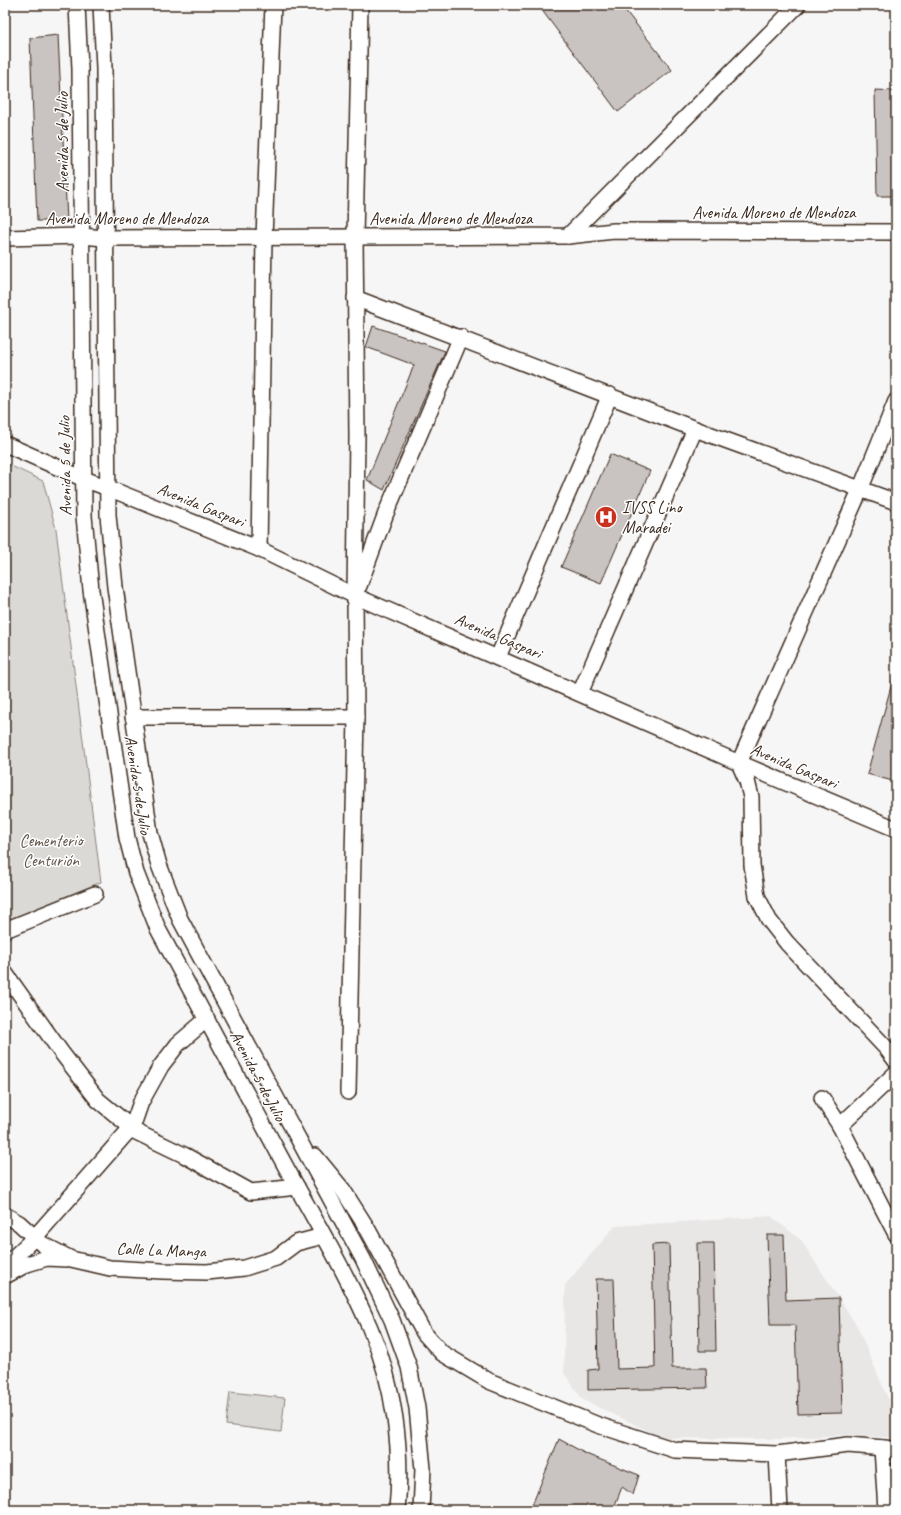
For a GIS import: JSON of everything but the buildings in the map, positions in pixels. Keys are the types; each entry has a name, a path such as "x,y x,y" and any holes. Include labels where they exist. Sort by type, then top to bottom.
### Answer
{"street":[{"name":"Avenida 5 de Julio","path":"77,5 80,69 84,516 91,590 123,817 131,856 143,894 158,929 368,1322 386,1374 394,1412 399,1470 397,1510"},
{"name":"Avenida 5 de Julio","path":"101,5 104,68 109,523 114,587 150,833 166,886 180,919 369,1270 392,1320 402,1345 414,1387 420,1427 423,1469 421,1510"},
{"path":"259,549 261,346 273,5"},
{"path":"348,1092 356,717 355,596 357,436 355,237 360,5"},
{"path":"568,236 798,5"},
{"name":"Avenida Moreno de Mendoza","path":"5,238 81,236 105,238 568,236 614,231 896,232"},
{"path":"355,298 461,337 695,429 896,502"},
{"path":"355,596 386,512 461,337"},
{"path":"498,657 610,395"},
{"path":"893,1050 787,943 769,920 757,896 752,865 751,798 747,781 739,763 860,490 896,401"},
{"path":"580,693 695,429"},
{"name":"Avenida Gaspari","path":"5,444 84,479 259,549 355,596 739,763 896,829"},
{"path":"133,717 356,717"},
{"path":"5,930 95,894"},
{"path":"5,973 61,1052 98,1100 131,1129 184,1155 251,1192 297,1187"},
{"path":"5,1266 35,1237 131,1129 141,1102 161,1066 178,1044 207,1019"},
{"path":"840,1126 896,1073"},
{"path":"822,1098 840,1126 896,1234"},
{"path":"294,1131 343,1190 366,1228 424,1333 442,1353 489,1381 598,1425 675,1450 777,1454 848,1445 889,1449 886,1510"},
{"name":"Calle La Manga","path":"5,1215 20,1223 42,1244 71,1259 110,1268 207,1272 244,1268 276,1258 296,1243 323,1236"},
{"path":"5,1276 27,1264 46,1258 71,1259"},
{"path":"777,1454 780,1510"}],"shaded area":[{"path":"771,1216 801,1240 857,1326 896,1417 896,1438 842,1435 779,1439 663,1438 583,1400 564,1373 565,1285 615,1226"}],"green space":[{"name":"Cementerio Centurión","path":"5,463 43,481 56,529 101,882 5,921"},
{"path":"230,1392 285,1398 281,1432 226,1425"}],"place":[{"name":"IVSS Lino Maradei","path":"606,517"}]}
